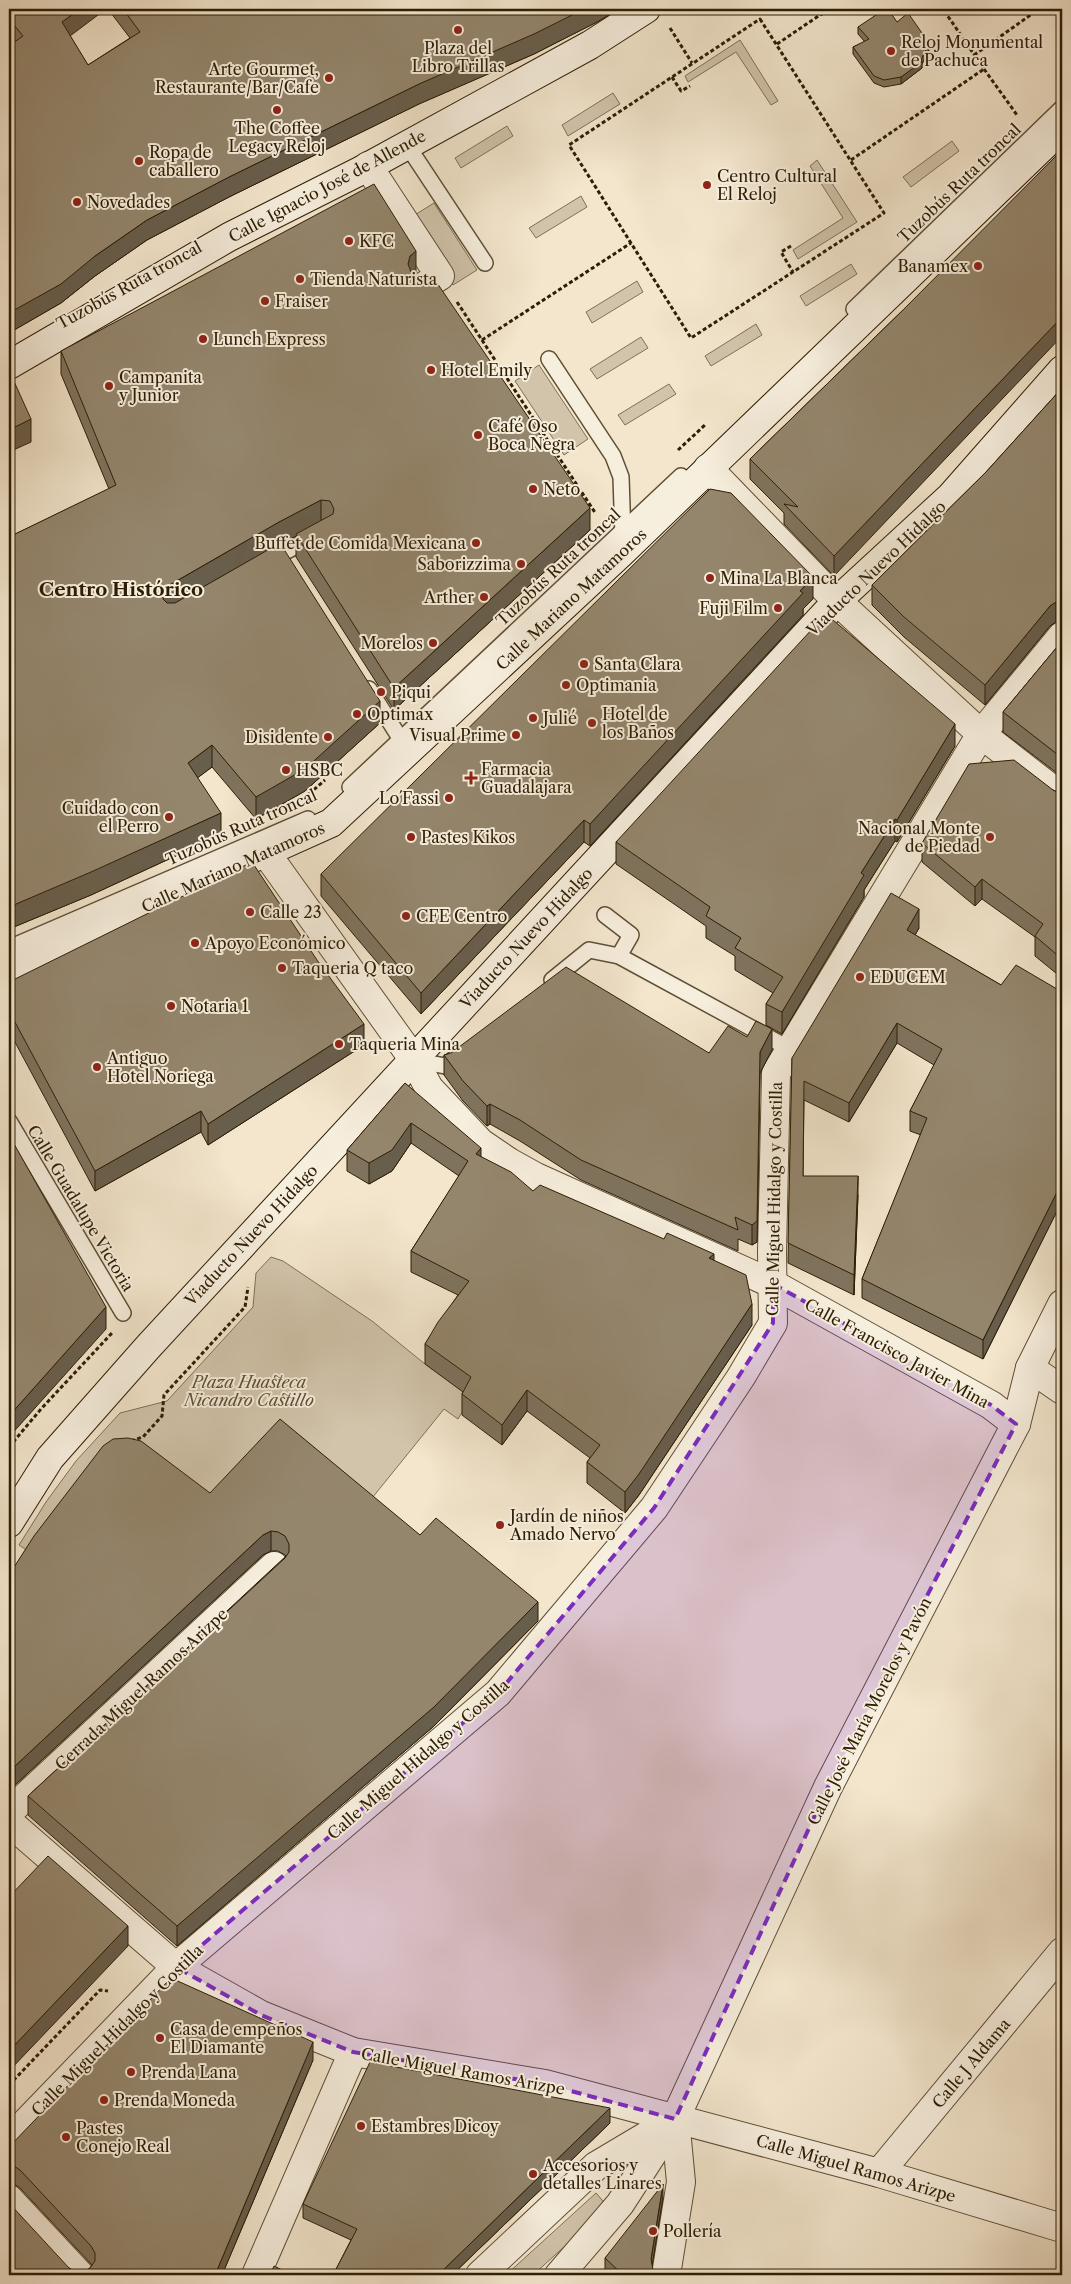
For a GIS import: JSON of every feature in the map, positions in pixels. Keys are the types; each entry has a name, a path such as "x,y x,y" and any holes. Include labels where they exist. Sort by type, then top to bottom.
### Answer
{"street":[{"name":"Calle Ignacio José de Allende","path":"9,365 229,237 372,171 590,45 657,13"},
{"name":"Calle Mariano Matamoros","path":"9,968 331,823 404,745 623,541 708,468 1062,128"},
{"path":"372,171 432,281"},
{"name":"Viaducto Nuevo Hidalgo","path":"9,1523 50,1458 148,1347 837,601 951,496 1062,370"},
{"path":"708,468 837,601 981,734 1062,798"},
{"name":"Calle Miguel Hidalgo y Costilla","path":"9,2140 176,1966 498,1693 566,1615 660,1500 741,1377 773,1323 772,1252 776,1073 981,734 1062,636"},
{"name":"Calle Francisco Javier Mina","path":"266,853 414,1060 429,1088 481,1143 536,1177 773,1284 991,1404 1016,1424"},
{"name":"Calle José María Morelos y Pavón","path":"559,2275 620,2204 675,2120 828,1787 1016,1424 1030,1368 1062,1304"},
{"path":"1030,1368 1062,1390"},
{"name":"Cerrada Miguel Ramos Arizpe","path":"9,1812 274,1566"},
{"name":"Calle Miguel Ramos Arizpe","path":"9,1822 176,1966 261,2016 353,2052 545,2084 879,2173 1062,2228"},
{"name":"Calle J Aldama","path":"879,2173 1062,1952"},
{"path":"256,2275 353,2052"},
{"path":"480,2275 596,2166 675,2120 681,2182 666,2275"},
{"path":"9,2199 80,2275"}],"lane":[{"name":"Tuzobús Ruta troncal","path":"623,541 1062,108"},
{"path":"410,150 485,263"},
{"name":"Tuzobús Ruta troncal","path":"9,373 372,171"},
{"path":"549,359 613,456 621,477 623,541"},
{"path":"294,570 279,556 325,531"},
{"path":"360,674 404,745"},
{"name":"Tuzobús Ruta troncal","path":"9,948 323,812 404,745"},
{"path":"605,915 631,935 619,956"},
{"path":"544,986 589,950 619,956 790,1048"},
{"path":"414,1060 445,1066 468,1048"},
{"name":"Calle Guadalupe Victoria","path":"9,1120 123,1313"}],"path":[{"path":"777,44 829,9"},
{"path":"943,9 1022,122"},
{"path":"974,55 1038,9"},
{"path":"657,13 692,64"},
{"path":"760,19 884,213 691,338 569,145 692,64 760,19"},
{"path":"851,160 984,69"},
{"path":"672,77 681,92 690,86"},
{"path":"482,340 631,243"},
{"path":"791,246 781,252 793,272"},
{"path":"432,281 482,340 600,521"},
{"path":"306,797 327,779"},
{"path":"123,1443 143,1437 162,1416 164,1395 245,1307 249,1282"},
{"path":"9,1447 111,1334 123,1313"},
{"path":"9,2085 100,1990 112,1992"}],"highlighted area":[{"path":"773,1284 991,1405 1016,1424 828,1787 675,2119 545,2084 353,2052 261,2015 176,1967 498,1693 654,1508 773,1323"}],"green space":[{"path":"740,40 778,101 771,105 736,52 688,82 685,76"},
{"path":"613,93 620,104 568,136 562,125"},
{"path":"507,126 513,136 461,168 455,158"},
{"path":"952,141 959,151 911,187 903,177"},
{"path":"817,160 857,222 798,259 793,250 843,218 810,166"},
{"path":"581,196 587,207 536,238 529,228"},
{"path":"434,203 477,270 453,285 410,218"},
{"path":"851,264 857,274 806,306 800,296"},
{"path":"637,281 643,292 592,323 586,312"},
{"path":"756,324 762,335 711,366 705,356"},
{"path":"641,337 648,348 597,379 590,369"},
{"path":"539,365 588,439 564,455 515,381"},
{"path":"669,384 676,394 625,425 618,415"},
{"name":"Plaza Huasteca Nicandro Castillo","path":"271,1257 283,1261 372,1321 425,1364 471,1397 458,1419 444,1409 364,1508 200,1524 34,1555 19,1545 46,1502 76,1461 120,1413 167,1401 253,1307 256,1273"},
{"path":"596,2193 608,2207 533,2275 506,2275"}],"building":[{"path":"9,9 80,9 62,22 88,65 140,32 123,9 584,9 534,34 419,84 229,177 147,220 95,256 61,284 9,313 9,46 23,36 9,19"},
{"path":"885,9 888,9 897,22 908,13 929,43 921,60 922,62 901,77 884,80 874,76 853,47 869,39 858,27"},
{"path":"1062,150 1062,317 834,556 784,504 798,507 750,459 903,310"},
{"path":"374,184 416,251 410,256 408,264 411,272 416,277 424,279 433,277 590,508 394,688 296,534 333,514 334,509 330,501 321,500 279,522 166,587 163,590 163,599 167,603 175,603 280,543 380,701 305,769 256,797 212,745 188,763 221,813 9,907 9,537 116,485 61,351"},
{"path":"12,377 31,419 9,430 9,379"},
{"path":"1062,388 1062,601 1050,606 985,685 904,617 872,585 986,472"},
{"path":"710,489 731,493 813,577 800,591 803,593 590,824 584,820 421,993 321,874"},
{"path":"826,614 955,724 897,820 895,819 861,873 864,875 782,1012 766,1004 783,977 735,948 741,938 706,916 710,907 616,842"},
{"path":"1062,641 1062,758 1003,712"},
{"path":"1014,760 1053,790 1059,793 1062,792 1062,959 1035,936 1043,924 982,879 975,887 922,843 969,764"},
{"path":"252,862 317,960 364,1024 208,1124 201,1111 95,1171 9,1011 9,982"},
{"path":"891,893 919,909 907,930 1001,985 1016,965 1062,992 1062,1182 983,1340 862,1279 927,1118 910,1111 942,1049 897,1023 849,1103 804,1081 803,1176 858,1176 854,1275 788,1243 792,1058"},
{"path":"566,967 709,1053 728,1026 747,1037 756,1021 772,1029 760,1052 757,1221 752,1225 735,1217 738,1230 581,1160 520,1120 490,1104 487,1106 463,1081 444,1055 451,1053"},
{"path":"405,1083 481,1148 476,1154 511,1172 533,1191 540,1185 664,1239 667,1233 714,1254 709,1258 746,1275 752,1304 639,1474 625,1492 587,1462 600,1445 527,1390 502,1425 462,1394 471,1377 425,1344 438,1322 469,1281 411,1251 468,1161 411,1123 392,1150 369,1163 347,1150"},
{"path":"9,1135 106,1307 9,1416"},
{"path":"280,1419 420,1535 436,1518 538,1602 434,1707 177,1926 28,1796 285,1558 289,1552 289,1544 285,1536 278,1532 271,1531 263,1535 15,1766 9,1761 9,1575 34,1536 103,1446 113,1439 128,1438 141,1441 210,1493"},
{"path":"48,1856 128,1926 9,2051 9,1897"},
{"path":"171,1978 313,2042 215,2275 112,2275 108,2272 105,2275 9,2275 9,2203 69,2268 76,2272 84,2272 95,2261 95,2253 91,2246 20,2170 14,2166 9,2166 9,2147"},
{"path":"370,2062 610,2108 438,2275 333,2275 357,2229 303,2204"},
{"path":"663,2184 651,2259 652,2275 623,2275 605,2258"},
{"path":"274,2266 292,2275 270,2275"}],"place":[{"name":"Plaza del Libro Trillas","path":"458,30"},
{"name":"Reloj Monumental de Pachuca","path":"891,51"},
{"name":"Arte Gourmet, Restaurante/Bar/Cafe","path":"329,78"},
{"name":"The Coffee Legacy Reloj","path":"277,110"},
{"name":"Ropa de caballero","path":"139,161"},
{"name":"Centro Cultural El Reloj","path":"707,185"},
{"name":"Novedades","path":"77,202"},
{"name":"KFC","path":"349,241"},
{"name":"Banamex","path":"978,266"},
{"name":"Tienda Naturista","path":"300,279"},
{"name":"Fraiser","path":"265,301"},
{"name":"Lunch Express","path":"203,339"},
{"name":"Hotel Emily","path":"431,370"},
{"name":"Campanita y Junior","path":"109,386"},
{"name":"Café Oso Boca Negra","path":"478,435"},
{"name":"Neto","path":"533,489"},
{"name":"Buffet de Comida Mexicana","path":"476,543"},
{"name":"Saborizzima","path":"521,564"},
{"name":"Mina La Blanca","path":"710,578"},
{"name":"Arther","path":"484,597"},
{"name":"Fuji Film","path":"778,608"},
{"name":"Morelos","path":"433,643"},
{"name":"Santa Clara","path":"584,664"},
{"name":"Optimania","path":"566,685"},
{"name":"Piqui","path":"381,692"},
{"name":"Optimax","path":"357,714"},
{"name":"Julié","path":"533,718"},
{"name":"Hotel de los Baños","path":"592,723"},
{"name":"Visual Prime","path":"516,735"},
{"name":"Disidente","path":"328,737"},
{"name":"HSBC","path":"286,770"},
{"name":"Farmacia Guadalajara","path":"471,778"},
{"name":"Lo´Fassi","path":"449,798"},
{"name":"Cuidado con el Perro","path":"169,817"},
{"name":"Pastes Kikos","path":"411,837"},
{"name":"Nacional Monte de Piedad","path":"990,837"},
{"name":"Calle 23","path":"250,912"},
{"name":"CFE Centro","path":"406,916"},
{"name":"Apoyo Económico","path":"195,943"},
{"name":"Taqueria Q taco","path":"282,968"},
{"name":"EDUCEM","path":"860,977"},
{"name":"Notaria 1","path":"171,1006"},
{"name":"Taqueria Mina","path":"339,1044"},
{"name":"Antiguo Hotel Noriega","path":"97,1067"},
{"name":"Jardín de niños Amado Nervo","path":"500,1525"},
{"name":"Casa de empeños El Diamante","path":"160,2038"},
{"name":"Prenda Lana","path":"131,2072"},
{"name":"Prenda Moneda","path":"104,2100"},
{"name":"Estambres Dicoy","path":"361,2126"},
{"name":"Pastes Conejo Real","path":"66,2137"},
{"name":"Accesorios y detalles Linares","path":"533,2174"},
{"name":"Pollería","path":"653,2231"}],"district":[{"name":"Centro Histórico","path":"121,589"}]}
